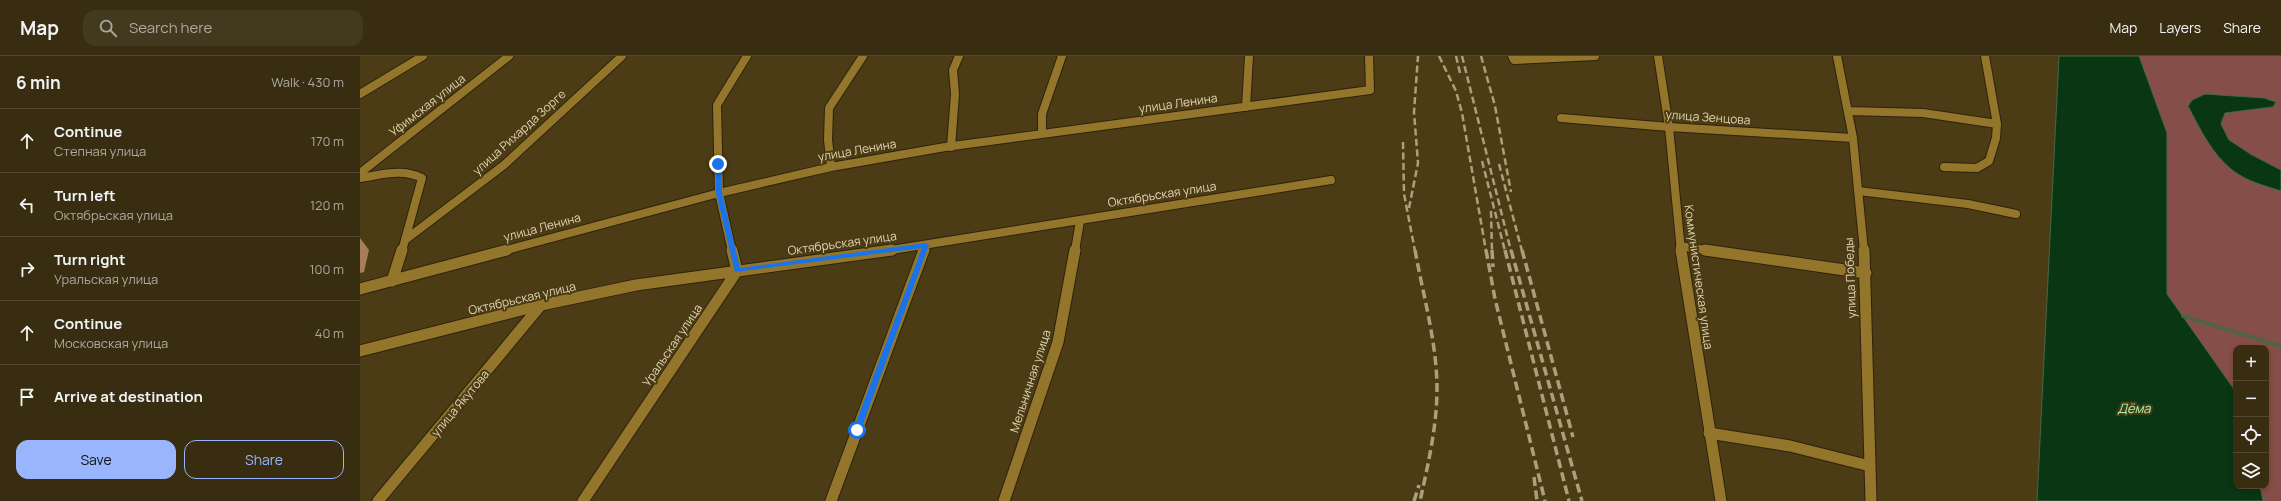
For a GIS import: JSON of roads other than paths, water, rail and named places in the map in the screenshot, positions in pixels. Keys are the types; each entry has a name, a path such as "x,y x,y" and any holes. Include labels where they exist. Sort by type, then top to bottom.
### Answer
{"street":[{"path":"360,94 423,56"},
{"name":"Уфимская улица","path":"360,172 509,56"},
{"name":"улица Рихарда Зорге","path":"405,240 504,165 622,56"},
{"path":"737,271 719,193 717,105 747,56"},
{"path":"830,167 828,140 830,108 864,56"},
{"path":"951,147 955,94 953,70 959,56"},
{"path":"1042,134 1042,114 1062,56"},
{"path":"1246,107 1249,56"},
{"name":"улица Ленина","path":"360,289 719,193 830,167 1042,134 1370,90 1369,56"},
{"path":"1513,58 1594,56"},
{"name":"Коммунистическая улица","path":"1658,56 1669,128 1680,246 1721,501"},
{"name":"улица Победы","path":"1837,56 1849,111 1853,138 1866,273 1864,303 1871,501"},
{"path":"1944,167 1977,168 1989,161 1996,138 1997,124 1984,56"},
{"path":"1849,111 1893,110 1942,114 1997,124"},
{"name":"улица Зенцова","path":"1561,118 1652,124 1669,128 1853,138"},
{"path":"360,178 408,173 415,173 422,178 392,281"},
{"name":"Октябрьская улица","path":"360,351 541,305 636,286 926,245 1331,180"},
{"path":"1858,191 1968,204 2016,214"},
{"name":"Мельничная улица","path":"1003,501 1058,342 1080,221"},
{"path":"831,501 926,245"},
{"path":"1680,246 1866,273"},
{"name":"Уральская улица","path":"583,501 737,271"},
{"name":"улица Якутова","path":"378,501 541,305"},
{"path":"1709,433 1759,439 1813,450 1870,466"}],"water":[{"name":"Дёма","path":"2059,56 2139,56 2167,133 2167,294 2233,388 2233,489 2261,489 2263,501 2037,501"},
{"path":"2205,94 2264,98 2276,102 2273,107 2225,113 2221,124 2229,140 2252,155 2281,170 2281,191 2256,183 2237,174 2225,164 2212,149 2188,106 2192,100"}],"waterway":[{"path":"2183,316 2281,346"}],"railway":[{"path":"1409,208 1418,163 1414,112 1418,56"},
{"path":"1439,56 1456,91 1462,113 1486,251"},
{"path":"1456,56 1460,73"},
{"path":"1462,56 1511,251"},
{"path":"1481,56 1495,106 1511,192"},
{"path":"1403,142 1404,194 1415,251"},
{"path":"1482,161 1505,251"},
{"path":"1499,164 1522,251"},
{"path":"1491,211 1492,251"},
{"path":"1415,250 1435,354 1437,389 1434,431 1420,501"},
{"path":"1486,250 1495,299 1545,501"},
{"path":"1492,250 1493,267"},
{"path":"1505,250 1569,501"},
{"path":"1511,250 1582,501"},
{"path":"1522,250 1573,437"},
{"path":"1534,477 1537,501"},
{"path":"1414,501 1419,485"}]}
